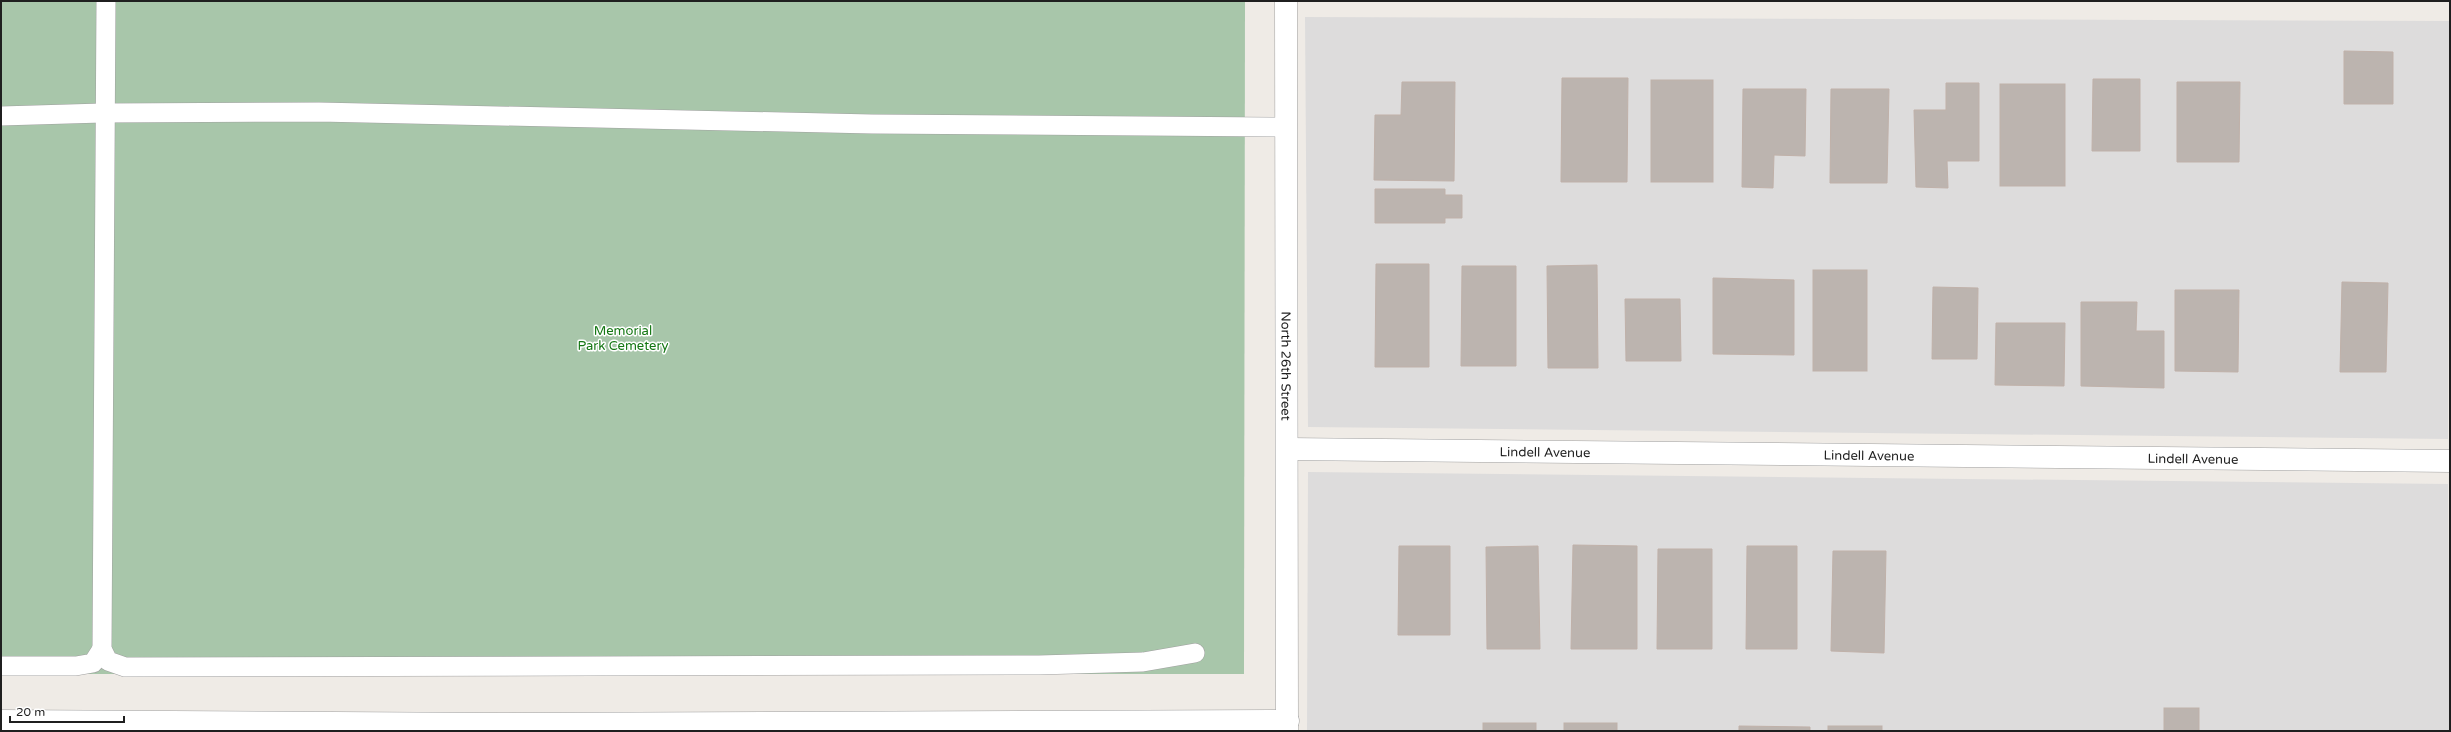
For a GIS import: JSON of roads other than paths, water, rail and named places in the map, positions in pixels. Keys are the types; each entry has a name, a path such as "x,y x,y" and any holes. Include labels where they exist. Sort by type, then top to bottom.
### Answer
{"street":[{"name":"North 26th Street","path":"1286,1 1288,726"},
{"name":"Lindell Avenue","path":"1288,449 2450,461"},
{"path":"1,721 499,728 1288,726"}],"lane":[{"path":"106,1 102,649 108,661 125,667 1039,665 1143,662 1196,652"},
{"path":"1,116 106,113 319,112 856,124 1286,127"},
{"path":"1,666 76,666 93,663 102,649"}],"park label":[{"name":"Memorial Park Cemetery","path":"623,338"}]}
